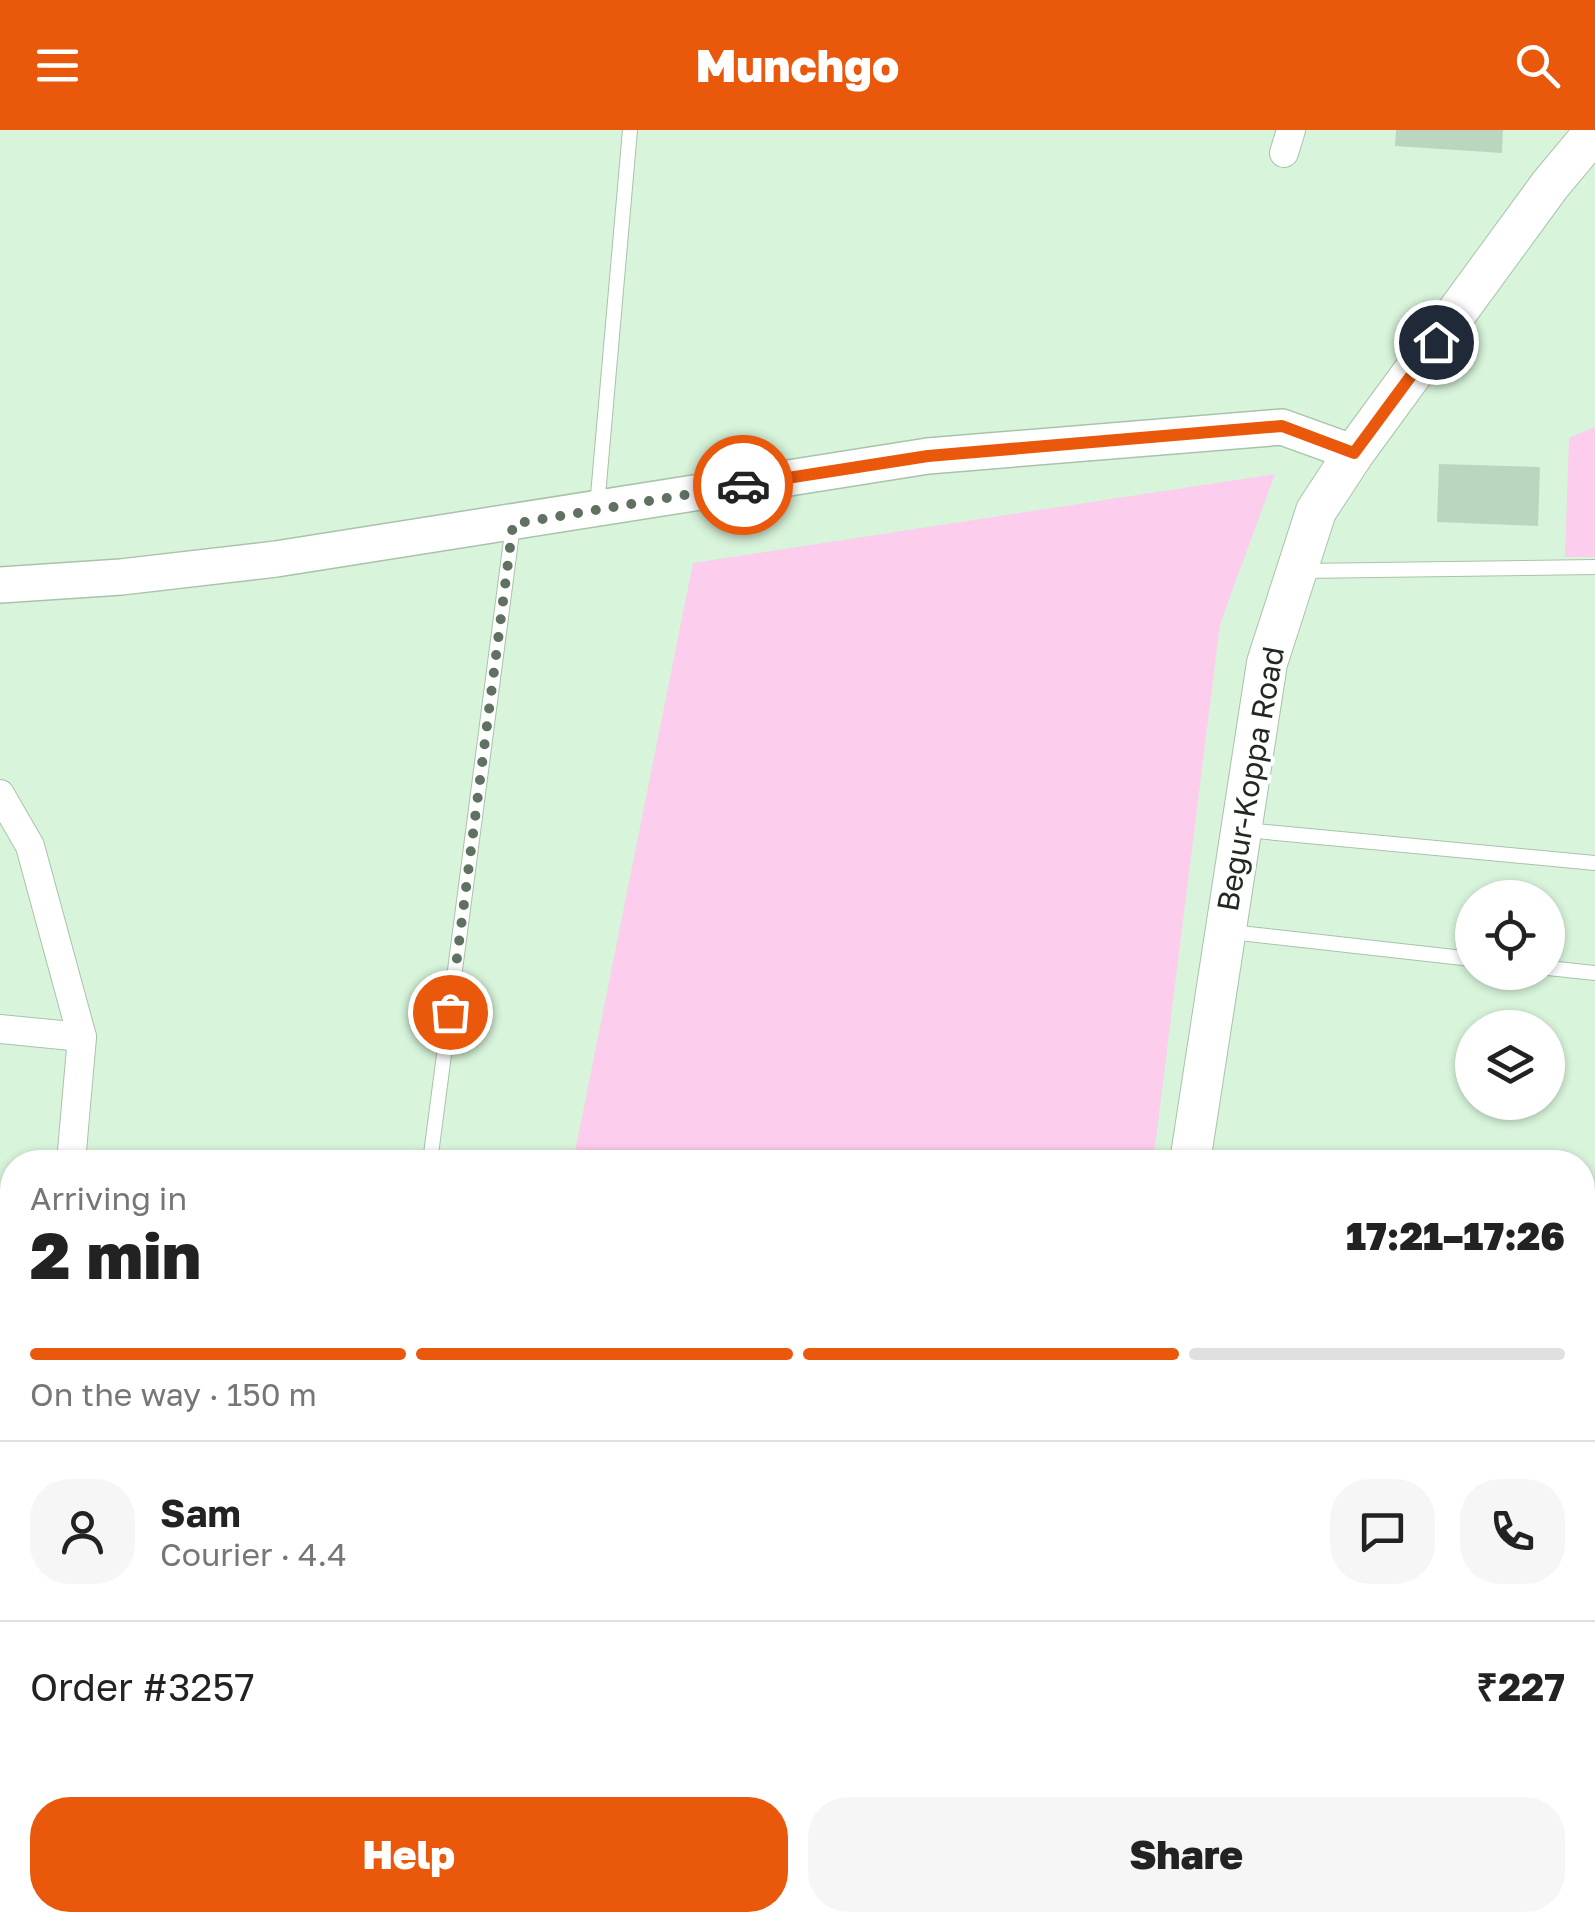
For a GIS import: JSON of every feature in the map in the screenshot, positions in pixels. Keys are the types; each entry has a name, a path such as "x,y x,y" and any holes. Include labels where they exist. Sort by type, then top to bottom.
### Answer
{"main road":[{"name":"Begur-Koppa Road","path":"1191,1150 1244,830 1266,662 1316,511 1550,185 1595,130"}],"street":[{"path":"0,585 238,563 513,524 928,456 1282,426 1354,453"},
{"path":"0,794 30,846 82,1037 72,1150"},
{"path":"0,1029 82,1037"}],"lane":[{"path":"597,508 630,130"},
{"path":"432,1150 513,524"},
{"path":"1295,571 1595,567"},
{"path":"1244,830 1595,863"},
{"path":"1226,932 1455,957"},
{"path":"1565,970 1595,973"}],"shaded area":[{"path":"1595,427 1595,557 1565,557 1569,438"},
{"path":"1275,474 1220,624 1154,1150 575,1150 693,563"}],"building":[{"path":"1396,130 1503,130 1502,153 1395,146"},
{"path":"1439,464 1540,467 1538,526 1437,522"}],"way so far":[{"path":"450,1012 513,524 743,485"}],"route":[{"path":"743,485 928,456 1282,426 1354,453 1436,342"}]}
